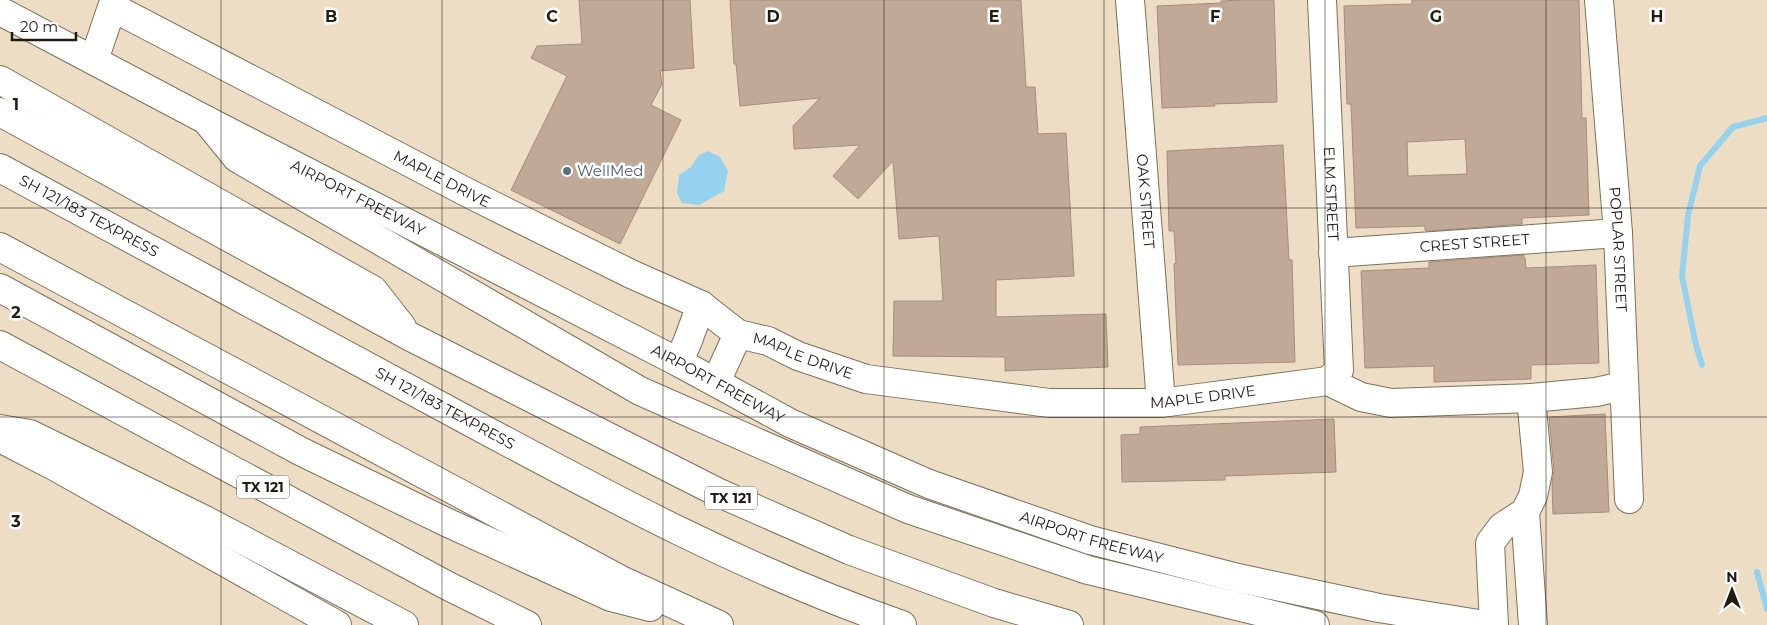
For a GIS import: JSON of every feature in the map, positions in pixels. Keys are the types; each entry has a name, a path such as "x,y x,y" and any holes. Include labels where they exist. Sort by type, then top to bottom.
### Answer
{"main road":[{"name":"OAK STREET","path":"1130,0 1161,403"},
{"name":"ELM STREET","path":"1322,0 1340,370 1328,381"},
{"name":"POPLAR STREET","path":"1599,0 1618,233 1629,499"},
{"name":"MAPLE DRIVE","path":"94,60 112,7 472,195 631,274 701,304 738,334 768,340 798,356 866,379 1049,403 1161,403 1328,381"},
{"name":"AIRPORT FREEWAY","path":"0,11 206,120 678,362 790,422 928,484 1090,540 1238,578 1380,608 1485,625"},
{"path":"0,80 373,290 409,336"},
{"name":"TX 121","path":"0,112 409,336 717,492 840,546 994,603 1069,625"},
{"path":"206,120 237,158 640,391 908,509 1088,570 1315,625"},
{"name":"SH 121/183 TEXPRESS","path":"0,168 582,482 682,532 788,581 902,625"},
{"name":"CREST STREET","path":"1333,253 1618,233"},
{"path":"0,247 623,581 717,624"},
{"path":"0,288 300,451 446,522 611,597 717,624"},
{"path":"678,362 701,304"},
{"path":"716,382 738,334"},
{"name":"TX 121","path":"0,346 448,586 527,625"},
{"path":"1328,381 1360,397 1391,403 1532,398 1596,392 1623,386"},
{"path":"1494,625 1490,543 1502,527 1525,512 1533,496 1538,472 1532,398"},
{"path":"0,429 30,434 39,438 205,520 404,625"},
{"path":"0,438 56,467 337,625"},
{"path":"1525,512 1533,625"}],"water":[{"path":"708,151 720,157 728,171 724,191 699,205 682,203 677,193 679,175 691,167 699,155"}],"building":[{"path":"579,0 690,0 694,68 660,71 662,84 651,105 681,120 620,244 511,190 567,76 531,58 537,46 582,44"},
{"path":"730,0 1021,0 1026,87 1035,87 1038,134 1066,133 1074,276 996,280 996,317 1106,314 1108,367 1005,371 1005,357 893,356 894,301 943,301 939,236 899,239 893,161 858,199 833,176 860,145 794,149 793,126 820,98 740,106 736,64 734,64"},
{"path":"1274,0 1277,102 1162,108 1157,6 1221,3 1221,1"},
{"path":"1412,0 1579,0 1582,118 1586,118 1589,215 1522,218 1522,224 1428,231 1425,230 1425,226 1356,228 1351,104 1347,104 1344,6 1412,4","holes":["1465,139 1467,174 1408,176 1407,142"]},
{"path":"1283,145 1289,260 1292,260 1295,362 1178,365 1174,264 1176,263 1174,231 1169,231 1167,151"},
{"path":"1524,255 1526,268 1596,265 1599,363 1531,365 1531,379 1434,382 1434,366 1365,368 1361,271 1429,268 1429,262"},
{"path":"1605,414 1609,512 1553,514 1552,483 1554,471 1549,417"},
{"path":"1334,419 1336,472 1225,476 1225,480 1122,482 1121,435 1140,434 1140,427"}],"waterway":[{"path":"1702,365 1695,341 1682,276 1688,215 1700,166 1733,127 1767,118"},
{"path":"1757,572 1767,609"}],"place":[{"name":"WellMed","path":"567,171"}]}
